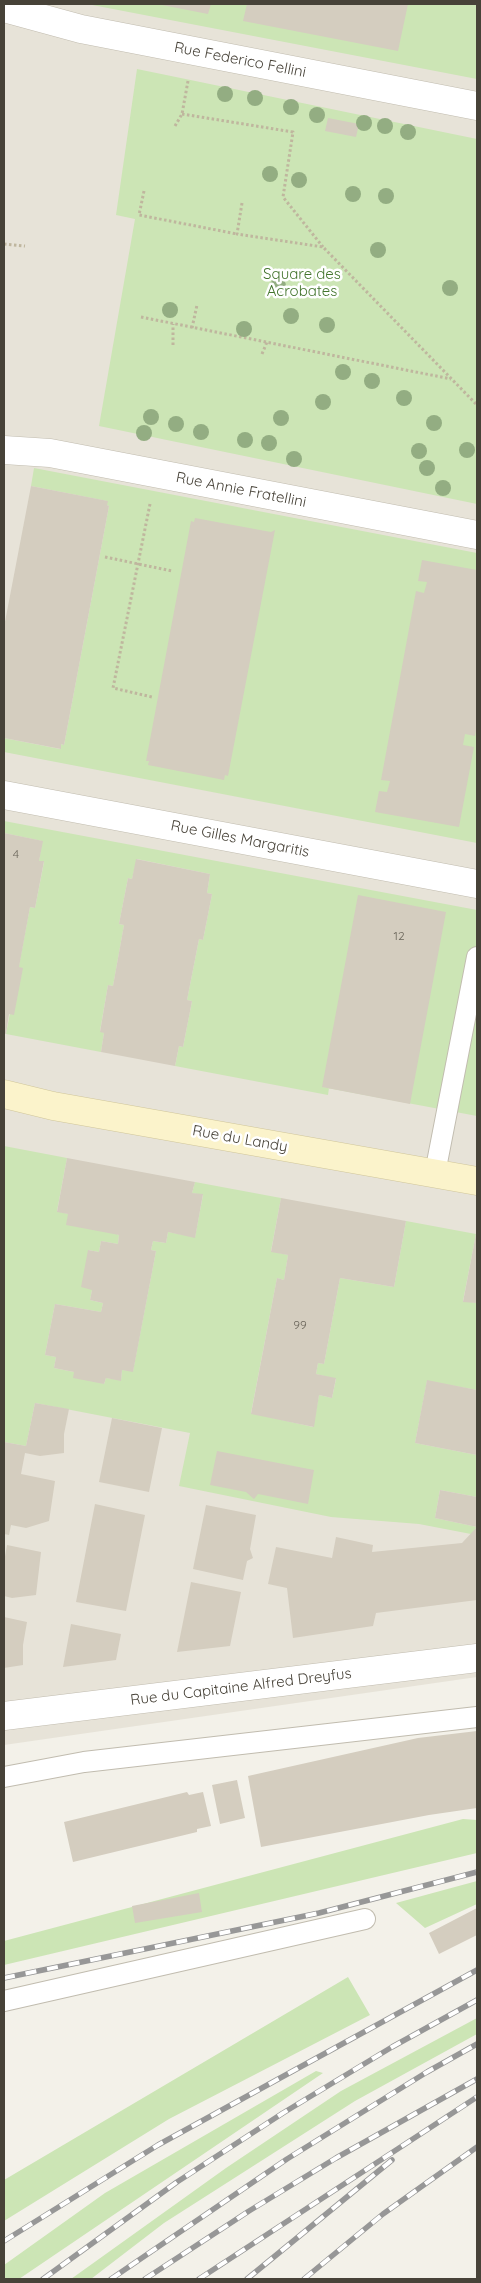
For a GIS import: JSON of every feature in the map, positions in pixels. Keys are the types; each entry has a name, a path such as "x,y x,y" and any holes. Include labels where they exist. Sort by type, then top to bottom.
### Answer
{"main road":[{"name":"Rue du Landy","path":"4,1094 53,1106 477,1181"}],"street":[{"name":"Rue Federico Fellini","path":"4,8 81,29 477,106"},
{"name":"Rue Annie Fratellini","path":"4,450 50,453 477,535"},
{"name":"Rue Gilles Margaritis","path":"4,795 477,884"},
{"name":"Rue du Capitaine Alfred Dreyfus","path":"4,1716 477,1658"}],"lane":[{"path":"435,1173 477,957"},
{"path":"4,1777 84,1762 477,1717"},
{"path":"4,2001 365,1919"}],"path":[{"path":"175,126 182,114 192,51"},
{"path":"182,114 293,132 283,197 323,247 477,406"},
{"path":"144,192 139,215 237,234 323,247"},
{"path":"237,234 242,203"},
{"path":"4,244 25,246"},
{"path":"192,328 197,305"},
{"path":"141,317 452,379"},
{"path":"172,345 173,324"},
{"path":"262,354 267,342"},
{"path":"152,697 113,688 156,474"},
{"path":"105,557 172,571"}],"shaded area":[{"path":"4,4 477,4 477,1677 4,1745"}],"green space":[{"path":"87,4 477,4 477,79"},
{"name":"Square des Acrobates","path":"137,69 477,139 477,504 99,426 135,219 116,215"},
{"path":"34,468 477,553 477,843 4,752 4,738 60,749 61,744 64,745 109,506 107,501 31,486"},
{"path":"4,821 477,910 477,1116 329,1088 328,1095 175,1066 179,1046 183,1047 192,1001 187,1000 199,939 203,940 212,894 207,893 210,874 137,859 132,879 128,878 119,924 124,925 113,986 108,985 100,1031 104,1033 101,1052 6,1034 30,907 35,908 44,862 39,861 42,841 4,833"},
{"path":"4,1146 67,1158 57,1211 119,1235 118,1244 101,1241 99,1252 88,1250 92,1290 90,1300 103,1303 101,1312 55,1304 45,1355 56,1357 54,1368 74,1372 104,1384 106,1378 121,1380 122,1370 133,1371 156,1251 151,1250 153,1241 166,1243 168,1232 195,1237 203,1195 192,1193 195,1182 281,1198 271,1251 288,1255 284,1280 277,1278 251,1413 313,1427 319,1395 332,1398 336,1379 316,1374 318,1363 324,1364 340,1278 394,1287 406,1221 476,1234 463,1301 477,1303 477,1390 427,1381 415,1443 477,1455 477,1497 440,1490 435,1518 477,1527 471,1534 419,1524 331,1517 179,1486 190,1433 35,1403 26,1446 4,1442"},
{"path":"463,1819 477,1820 477,1853 4,1965 4,1941"},
{"path":"477,1881 477,1904 425,1928 396,1903"},
{"path":"348,1977 370,2015 169,2119 4,2221 4,2180"},
{"path":"477,2018 477,2034 355,2101 164,2223 91,2279 71,2279 226,2168 341,2091"},
{"path":"316,2071 323,2073 19,2279 4,2279 4,2265 105,2193"}],"building":[{"path":"157,4 211,4 208,14"},
{"path":"247,4 408,4 398,51 243,21"},
{"path":"328,118 359,124 356,137 325,131"},
{"path":"31,486 108,501 107,505 109,506 64,745 61,744 61,749 4,738 4,627"},
{"path":"195,518 271,532 275,530 228,776 225,775 224,780 148,765 149,761 146,761 191,521 194,522"},
{"path":"422,560 477,570 477,726 475,736 465,734 463,745 474,747 459,827 375,812 379,791 387,792 390,781 381,780 416,591 424,593 427,582 418,581"},
{"path":"4,833 43,841 39,861 44,861 35,908 30,907 19,967 23,968 14,1015 9,1014 6,1034 4,1033"},
{"path":"136,859 210,874 207,893 212,894 203,940 199,939 187,1000 192,1001 183,1047 179,1046 175,1066 101,1052 104,1033 100,1032 108,985 113,986 124,925 119,924 128,878 132,879"},
{"path":"358,895 446,912 410,1104 322,1087"},
{"path":"67,1158 195,1182 192,1193 203,1194 195,1238 168,1232 166,1243 153,1241 151,1250 156,1251 133,1372 122,1370 121,1381 106,1378 104,1384 73,1378 74,1372 54,1368 56,1357 45,1355 55,1304 101,1312 103,1303 90,1300 92,1290 81,1287 88,1250 99,1252 101,1241 118,1244 119,1235 66,1225 68,1214 57,1212"},
{"path":"281,1198 406,1221 394,1287 340,1278 324,1364 318,1363 316,1374 336,1378 332,1398 319,1395 314,1427 251,1414 277,1278 284,1280 288,1255 271,1252"},
{"path":"476,1234 477,1303 463,1302"},
{"path":"427,1380 477,1390 477,1455 415,1443"},
{"path":"35,1403 69,1409 64,1434 64,1453 40,1456 25,1453 21,1474 55,1481 49,1521 26,1528 11,1525 9,1535 4,1534 4,1442 26,1446"},
{"path":"112,1418 162,1428 149,1492 99,1482"},
{"path":"217,1451 314,1470 308,1504 258,1494 254,1499 246,1492 210,1485"},
{"path":"440,1490 477,1497 477,1527 435,1518"},
{"path":"95,1504 145,1515 126,1611 76,1602"},
{"path":"206,1505 256,1515 250,1549 253,1558 247,1561 243,1580 193,1569"},
{"path":"477,1527 477,1600 376,1613 373,1626 293,1638 287,1588 268,1584 276,1547 332,1558 336,1537 373,1545 372,1552 462,1543"},
{"path":"7,1545 41,1552 36,1595 12,1598 4,1596 4,1562"},
{"path":"191,1582 241,1592 230,1646 177,1652"},
{"path":"4,1617 27,1622 23,1645 23,1665 4,1668"},
{"path":"71,1624 121,1634 116,1660 63,1667"},
{"path":"477,1731 477,1808 429,1815 261,1847 248,1776 418,1738"},
{"path":"237,1780 245,1818 220,1824 212,1785"},
{"path":"187,1792 189,1795 203,1792 211,1826 197,1829 197,1832 73,1862 64,1822"},
{"path":"199,1893 202,1912 135,1923 132,1906"},
{"path":"477,1908 477,1935 439,1954 429,1933"}],"railway":[{"path":"4,1978 319,1913 477,1872"},
{"path":"4,2241 158,2145 477,1970"},
{"path":"43,2279 177,2182 283,2113 392,2047 477,2000"},
{"path":"111,2279 287,2159 427,2072 477,2044"},
{"path":"145,2279 249,2211 336,2158 477,2079"},
{"path":"199,2279 477,2097"},
{"path":"304,2279 383,2214 477,2147"},
{"path":"247,2279 392,2160"}]}
